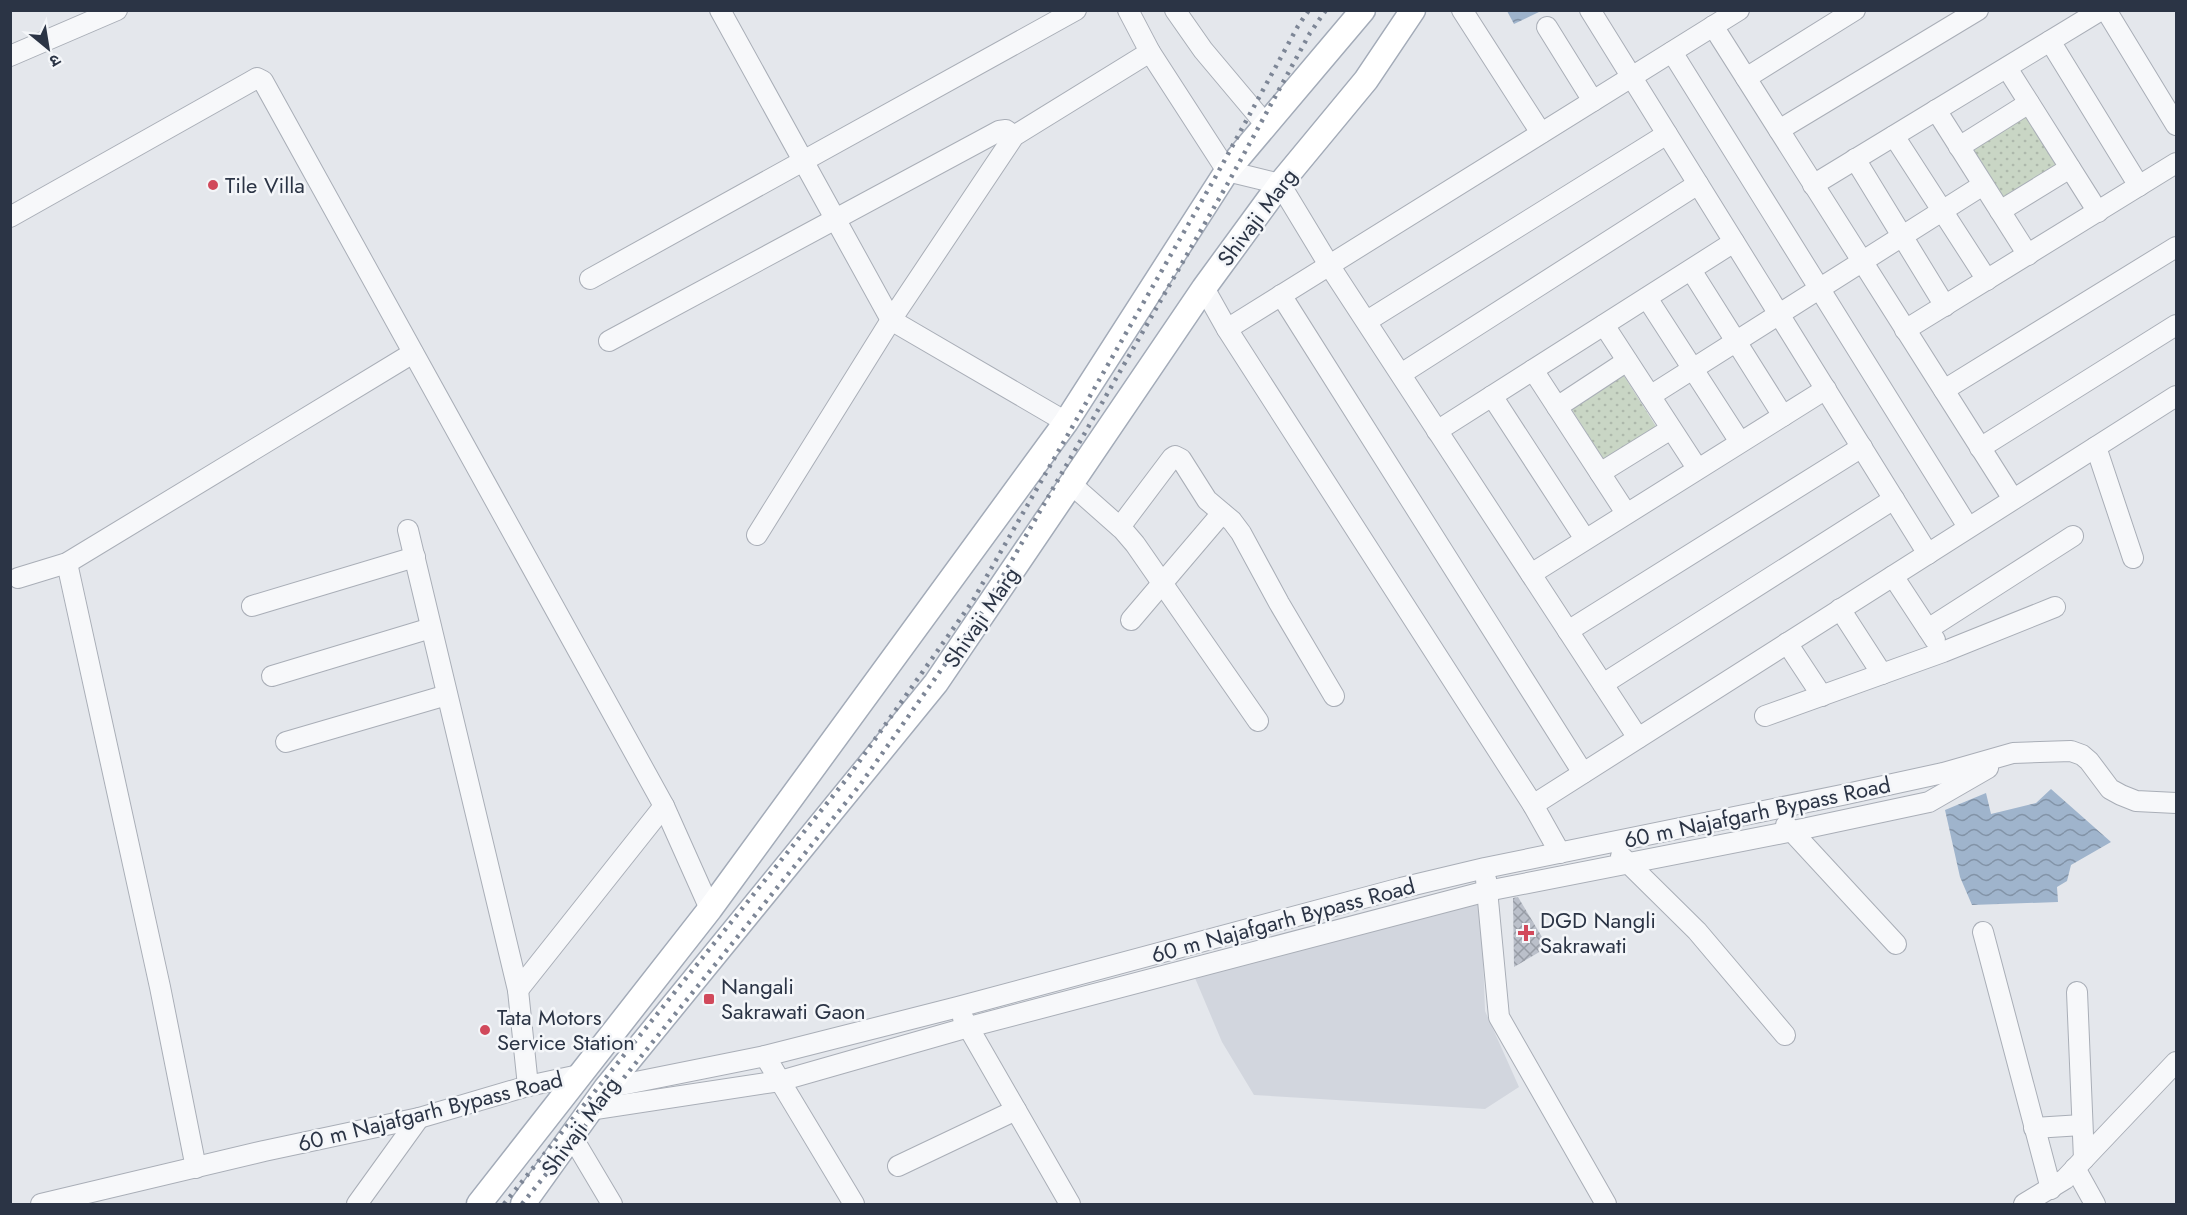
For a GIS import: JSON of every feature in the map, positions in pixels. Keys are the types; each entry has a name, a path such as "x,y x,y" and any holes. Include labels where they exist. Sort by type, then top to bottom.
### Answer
{"main road":[{"name":"Shivaji Marg","path":"479,1204 711,909 1066,422 1227,171 1364,10"},
{"name":"Shivaji Marg","path":"523,1204 606,1088 936,683 1204,288 1280,184 1366,80 1413,10"},
{"name":"60 m Najafgarh Bypass Road","path":"579,1075 606,1088"},
{"name":"60 m Najafgarh Bypass Road","path":"560,1099 590,1110"}],"street":[{"path":"10,56 117,10"},
{"path":"720,10 891,321 1066,422"},
{"path":"590,279 1076,10"},
{"path":"1128,10 1150,52 1227,171 1280,184 1329,265 1638,738"},
{"path":"1175,10 1203,50 1266,125"},
{"path":"1462,10 1541,133"},
{"path":"1590,10 1928,554"},
{"path":"1227,329 1739,10"},
{"path":"1746,78 1855,10"},
{"path":"1779,130 1978,10"},
{"path":"1813,184 2101,10"},
{"path":"2106,10 2176,125"},
{"path":"1713,26 2013,499"},
{"path":"1547,27 1593,101"},
{"path":"2050,41 2139,186"},
{"path":"609,341 834,218 1006,133 1150,52"},
{"path":"1672,52 1968,527"},
{"path":"2007,68 2098,212"},
{"path":"10,217 257,78 263,81 664,806 711,909"},
{"path":"1959,147 2029,103"},
{"path":"1936,111 2028,255"},
{"path":"757,535 1006,133"},
{"path":"1367,321 1667,134"},
{"path":"1894,136 1987,280"},
{"path":"1855,159 1945,306"},
{"path":"1905,330 2176,163"},
{"path":"2000,211 2070,168"},
{"path":"1401,374 1698,184"},
{"path":"1650,396 1983,185"},
{"path":"1437,431 1734,242"},
{"path":"1944,390 2176,247"},
{"path":"1691,270 1783,416"},
{"path":"1204,288 1227,329 1533,805 1560,853"},
{"path":"1281,295 1583,773"},
{"path":"1647,298 1740,442"},
{"path":"1604,325 1697,468"},
{"path":"1980,447 2176,325"},
{"path":"18,578 67,563 413,353"},
{"path":"1557,407 1627,361"},
{"path":"1533,370 1626,513"},
{"path":"1531,574 1826,389"},
{"path":"1492,396 1585,539"},
{"path":"1533,805 2176,396"},
{"path":"1600,473 1671,429"},
{"path":"1568,631 1862,447"},
{"path":"2096,447 2133,558"},
{"path":"1120,527 1175,456 1181,459 1202,493 1241,533 1334,696"},
{"path":"1071,484 1120,527 1135,544 1258,721"},
{"path":"1603,684 1894,499"},
{"path":"1131,620 1222,513"},
{"path":"408,530 518,990 528,1086"},
{"path":"1928,629 2073,536"},
{"path":"252,606 415,557"},
{"path":"67,563 160,987 196,1167"},
{"path":"1893,576 1943,652"},
{"path":"1766,716 1943,652 2055,607"},
{"path":"1840,609 1882,674"},
{"path":"272,676 431,628"},
{"path":"1787,643 1822,696"},
{"path":"286,742 447,694"},
{"path":"2013,753 2071,751 2090,761 2110,789 2121,795 2136,801 2176,803"},
{"name":"60 m Najafgarh Bypass Road","path":"606,1088 765,1056 958,1007 1401,888 1485,868 1943,772 2013,753"},
{"name":"60 m Najafgarh Bypass Road","path":"590,1110 780,1082 969,1027 1487,891 1929,802 2013,753"},
{"path":"518,990 664,806"},
{"path":"1772,809 1896,944"},
{"path":"1608,843 1697,931 1785,1035"},
{"path":"1485,868 1499,1017 1606,1204"},
{"path":"1983,932 2050,1189"},
{"path":"2077,992 2082,1125 2079,1163 2095,1204"},
{"path":"958,1007 1067,1204"},
{"path":"765,1056 854,1204"},
{"path":"2024,1204 2065,1179 2176,1062"},
{"name":"60 m Najafgarh Bypass Road","path":"47,1204 196,1167 419,1118 528,1086 579,1075"},
{"path":"898,1166 1016,1110"},
{"path":"357,1204 419,1118"},
{"path":"2034,1128 2082,1125"},
{"path":"572,1134 612,1204"}],"shaded area":[{"path":"1481,901 1485,1011 1519,1087 1485,1109 1254,1095 1222,1042 1195,978"}],"green space":[{"path":"2022,111 2059,169 2001,205 1964,147"},
{"path":"1621,371 1657,428 1605,462 1569,405"}],"water":[{"path":"1507,11 1541,11 1514,24"},
{"path":"2051,789 2111,842 2071,865 2067,881 2057,887 2058,902 1972,905 1960,877 1945,810 1986,793 1991,814 2036,803"}],"building":[{"path":"1518,897 1548,947 1514,967 1513,898"}],"railway":[{"path":"504,1204 849,776 972,602 1309,10"},
{"path":"522,1204 860,785 984,609 1228,183 1310,33 1326,10"}],"place":[{"name":"Tile Villa","path":"213,185"},
{"name":"DGD Nangli Sakrawati","path":"1526,933"},
{"name":"Nangali Sakrawati Gaon","path":"709,999"},
{"name":"Tata Motors Service Station","path":"485,1030"}]}
